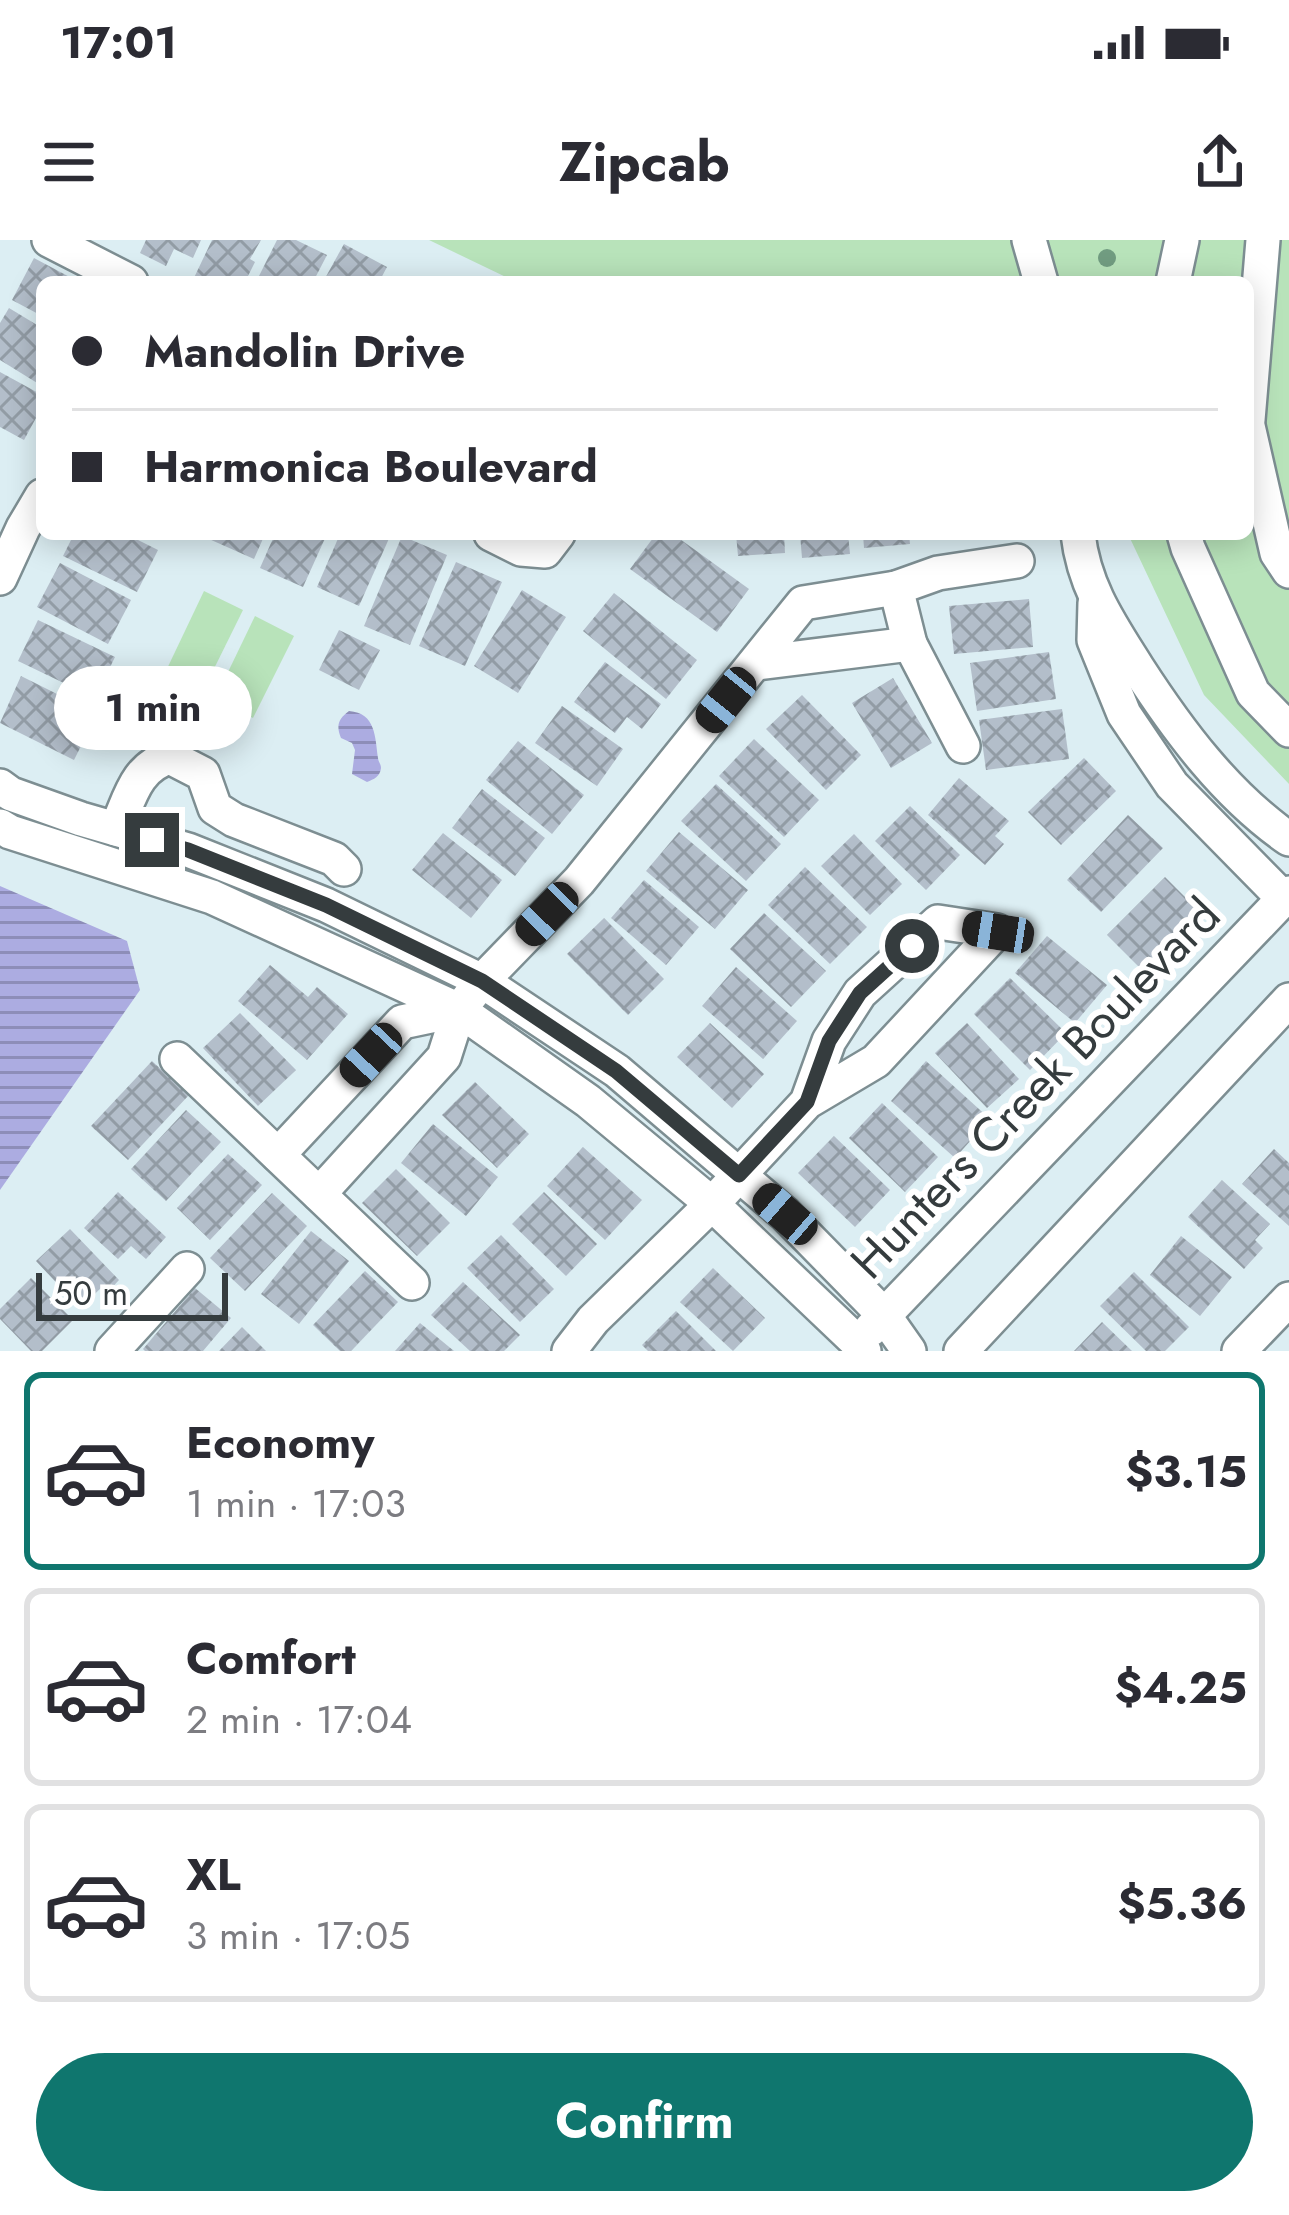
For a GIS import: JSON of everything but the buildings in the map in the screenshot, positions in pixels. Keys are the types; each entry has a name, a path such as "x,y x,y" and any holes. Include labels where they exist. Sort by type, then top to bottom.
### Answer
{"street":[{"path":"49,240 119,276"},
{"path":"1029,240 1039,276"},
{"path":"1174,276 1182,240"},
{"path":"1254,371 1265,240 1289,254"},
{"path":"1254,453 1277,553 1289,571"},
{"path":"0,578 36,506"},
{"path":"503,540 521,549 544,551 553,540"},
{"path":"1080,540 1095,601 1094,640 1124,714 1172,785 1287,897"},
{"path":"1186,540 1253,693 1289,730"},
{"path":"319,1193 444,1057 459,1010 579,881 803,603 896,588 938,573 1017,560"},
{"path":"896,588 910,644 963,746"},
{"path":"1095,601 1162,707 1206,764 1262,820 1289,839"},
{"path":"756,663 910,644"},
{"path":"116,829 142,773 170,757 202,774 215,808 334,859 344,869"},
{"path":"0,786 11,794 188,850 326,905 482,981 616,1071 785,1214 883,1314 909,1351"},
{"path":"0,826 212,897 459,1010 588,1101 712,1204 858,1348"},
{"name":"Hunters Creek Boulevard","path":"858,1348 883,1314 1287,897"},
{"path":"569,1351 593,1320 712,1204 807,1102 876,1061 998,932 938,922 860,993 829,1041 807,1102"},
{"path":"961,1351 1289,1000"},
{"path":"278,1155 402,1022 459,1010"},
{"path":"177,1059 412,1282"},
{"path":"112,1351 187,1269"},
{"path":"1239,1351 1289,1299"}],"green space":[{"path":"429,240 1289,240 1289,784 1204,695 1131,540 1254,540 1254,276 504,276"},
{"path":"204,591 243,610 202,693 164,675"},
{"path":"255,616 294,636 253,718 215,699"}],"water":[{"path":"349,711 364,716 375,734 381,768 367,782 352,774 355,750 339,734 339,723"},
{"path":"0,886 127,941 140,990 0,1190"}],"route":[{"path":"152,840 326,905 482,981 616,1071 739,1175 807,1102 829,1041 860,993 912,946"}]}
